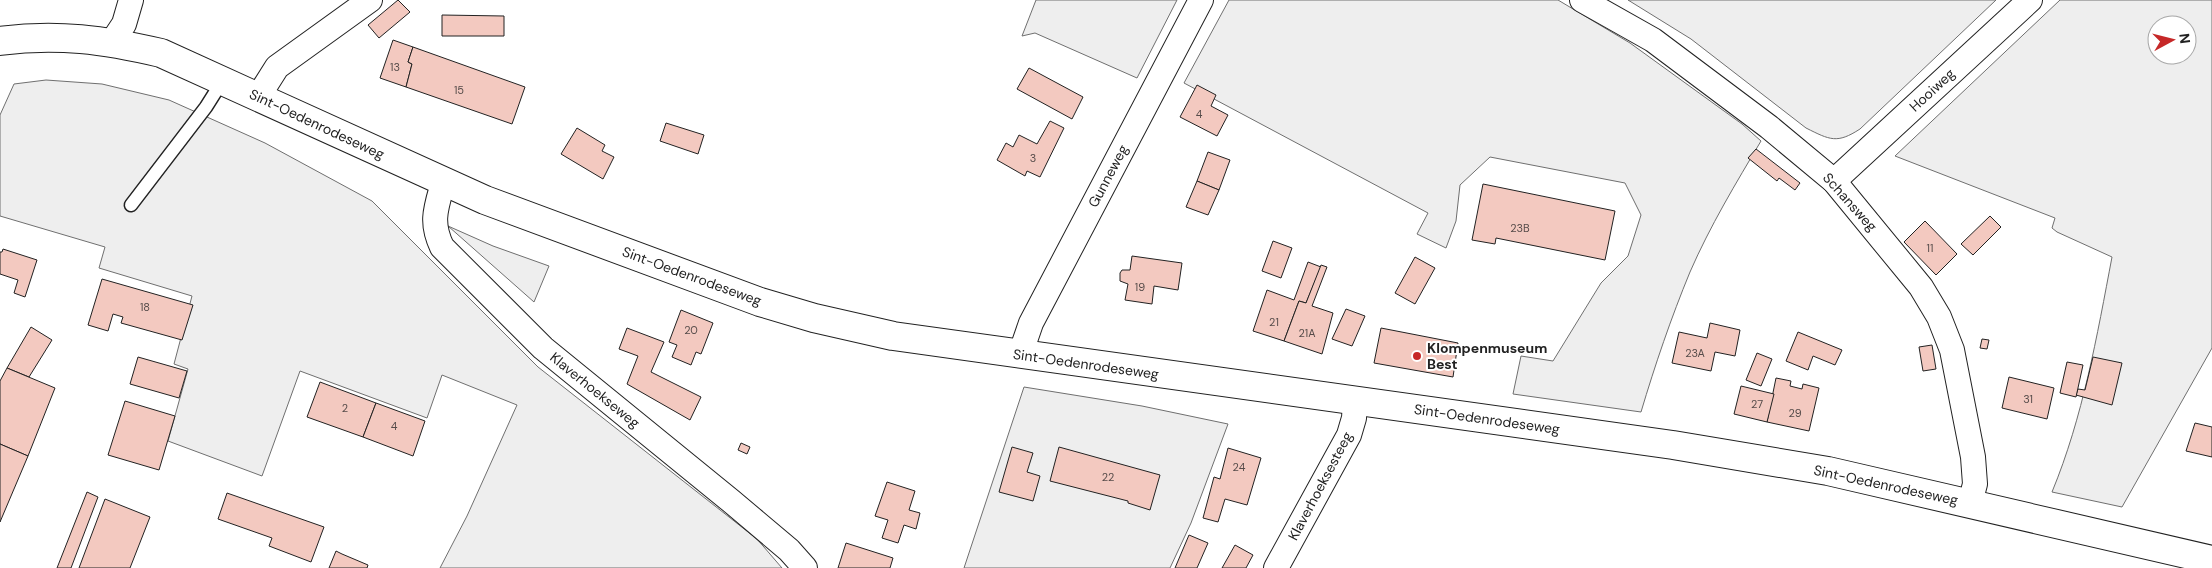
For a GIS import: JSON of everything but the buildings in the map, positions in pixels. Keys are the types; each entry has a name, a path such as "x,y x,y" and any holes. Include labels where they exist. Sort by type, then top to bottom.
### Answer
{"street":[{"path":"112,42 124,24 131,0"},
{"path":"258,97 277,67 370,0"},
{"name":"Gunneweg","path":"1020,355 1031,323 1201,0"},
{"name":"Schansweg","path":"1582,0 1653,40 1769,127 1834,181 1921,287 1939,317 1952,350 1974,457 1974,484 1970,503"},
{"name":"Hooiweg","path":"1834,181 2030,0"},
{"name":"Sint-Oedenrodeseweg","path":"0,41 74,37 112,42 161,52 443,183 760,302 814,318 893,336 1673,445 1828,471 2212,560"},
{"name":"Klaverhoekseweg","path":"443,183 434,214 435,232 442,247 543,348 731,501 789,550 805,568"},
{"name":"Klaverhoeksesteeg","path":"1276,568 1349,435 1356,402"}],"lane":[{"path":"131,205 206,107 223,80"}],"shaded area":[{"path":"1036,0 1177,0 1137,78 1035,33 1022,36"},
{"path":"1229,0 1558,0 1630,43 1742,124 1761,141 1715,221 1690,272 1676,307 1641,412 1513,394 1521,356 1553,361 1601,283 1628,256 1641,215 1625,183 1490,157 1460,185 1456,221 1446,248 1417,234 1428,213 1184,83"},
{"path":"1628,0 1996,0 1860,129 1845,137 1833,139 1806,128 1691,39"},
{"path":"2060,0 2212,0 2212,348 2122,507 2052,492 2081,406 2112,257 2057,232 2052,228 2055,218 1895,156"},
{"path":"46,80 102,84 169,100 265,143 372,201 538,367 757,539 782,568 440,568 467,516 517,405 442,375 427,418 300,371 262,476 168,441 188,369 174,364 192,296 99,268 105,247 0,216 0,115 14,84"},
{"path":"448,226 493,246 549,266 534,302"},
{"path":"1024,387 1142,406 1228,424 1191,523 1170,568 964,568"}],"place":[{"name":"Klompenmuseum Best","path":"1417,356"}]}
